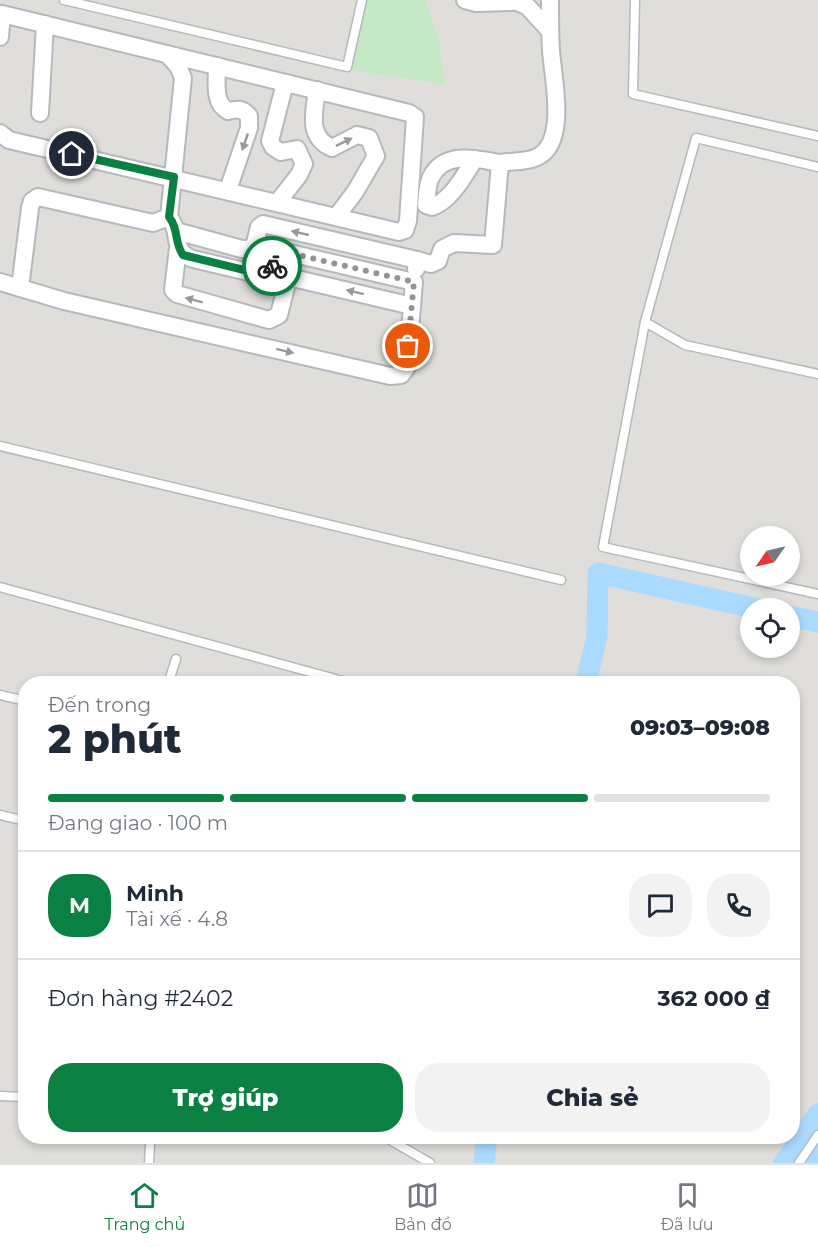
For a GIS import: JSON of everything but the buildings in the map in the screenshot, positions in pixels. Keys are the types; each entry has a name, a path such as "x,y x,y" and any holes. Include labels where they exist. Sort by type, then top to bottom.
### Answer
{"street":[{"path":"465,0 476,3 512,1 527,6 549,30"},
{"path":"475,159 500,163 537,158 547,149 554,135 557,110 549,30 550,0"},
{"path":"0,37 2,14 409,112 415,117 408,220 405,230 399,232 174,177 9,140 0,133"},
{"path":"40,114 45,24"},
{"path":"167,54 178,66 183,78 174,177 173,290 177,294 269,320 279,315 288,279 293,278 411,306"},
{"path":"183,78 193,68 211,65"},
{"path":"211,65 221,107 228,111 238,109 245,111 249,116 249,128 228,190"},
{"path":"277,203 299,175 303,164 297,149 281,152 273,147 270,141 285,82"},
{"path":"317,90 313,124 316,136 322,143 332,147 357,135 369,138 376,156 355,192 336,217"},
{"path":"20,288 30,208 32,201 38,197 153,223 174,232 242,249 250,249 255,243 259,227 263,224 431,264 438,261 442,249 454,243 493,245 500,163"},
{"path":"174,232 183,255 261,274 271,269 277,250 414,282"},
{"path":"0,282 64,301 390,376 401,375 407,367 417,260"}],"lane":[{"path":"64,0 347,67 362,0"},
{"path":"635,0 633,94 818,136"},
{"path":"818,167 696,138 645,322 603,547 818,594"},
{"path":"645,322 685,345 818,374"},
{"path":"0,446 561,580"},
{"path":"0,587 325,676"},
{"path":"171,676 176,659"},
{"path":"0,695 18,699"},
{"path":"0,815 18,819"},
{"path":"0,1096 18,1097"},
{"path":"799,1163 818,1135"},
{"path":"397,1144 430,1163"},
{"path":"149,1163 150,1145"}],"shaded area":[{"path":"0,0 818,0 818,1163 0,1163"}],"green space":[{"path":"362,0 425,0 440,44 444,84 344,69"}],"waterway":[{"path":"588,676 597,636 598,573 740,605"},
{"path":"800,618 818,622"},
{"path":"800,1140 818,1114"},
{"path":"484,1163 486,1144"},
{"path":"784,1163 797,1144"},
{"path":"812,1163 818,1155"}],"way so far":[{"path":"272,266 277,250 414,282 408,346"}],"route":[{"path":"72,154 174,177 169,217 176,226 178,248 183,255 261,274 268,272 272,266"}]}
